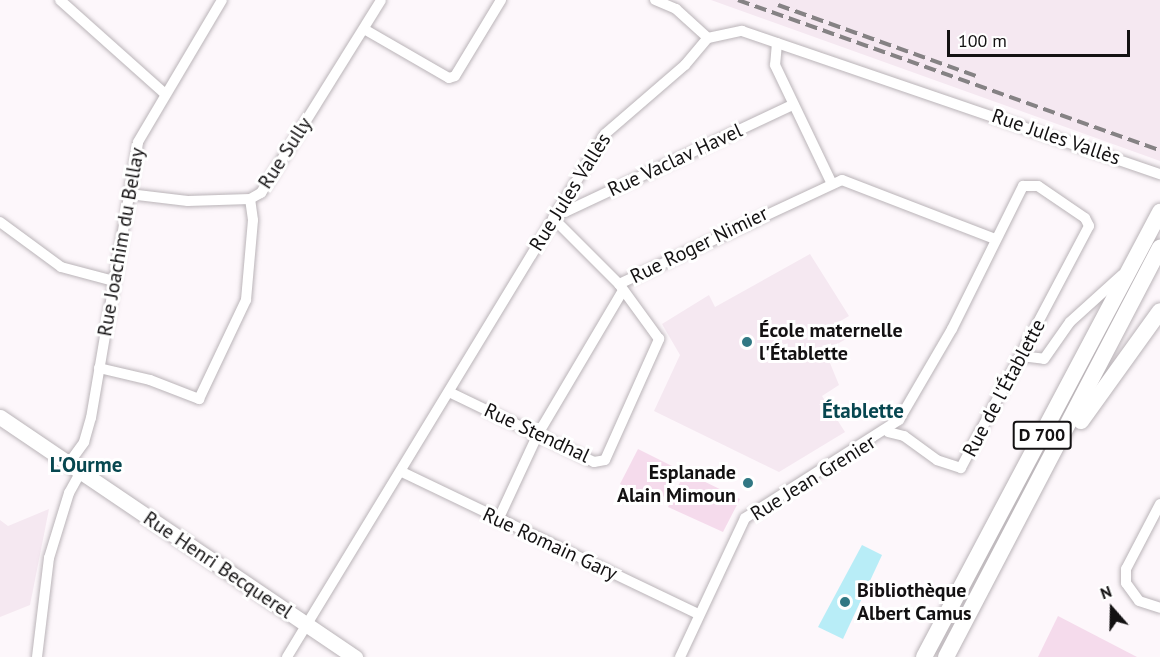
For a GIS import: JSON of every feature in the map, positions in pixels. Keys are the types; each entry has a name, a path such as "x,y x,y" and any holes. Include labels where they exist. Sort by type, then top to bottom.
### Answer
{"main road":[{"name":"D 700","path":"924,657 1160,212"},
{"name":"D 700","path":"946,657 1160,248"},
{"path":"1048,465 1160,311"},
{"name":"Rue Henri Becquerel","path":"0,417 355,657"}],"street":[{"path":"60,0 165,94"},
{"name":"Rue Joachim du Bellay","path":"37,657 49,558 84,442 138,142 222,0"},
{"name":"Rue Sully","path":"129,194 188,201 250,199 266,186 381,0"},
{"path":"364,29 449,78 455,76 501,0"},
{"path":"655,0 676,9 708,38"},
{"name":"Rue Jules Vallès","path":"287,657 402,472 605,134 685,65 708,38 742,31 1160,174"},
{"path":"777,43 775,65 792,105 831,182 842,180 995,239"},
{"name":"Rue Vaclav Havel","path":"556,213 566,212 792,105"},
{"name":"Rue Roger Nimier","path":"556,213 621,288 831,182"},
{"name":"Rue de l'Établette","path":"1023,186 1038,186 1074,211 1089,226 962,468 937,460 904,436 888,432 899,420 952,329 995,239 1023,186"},
{"path":"99,368 150,380 199,399 246,300 253,220 250,199"},
{"path":"0,222 61,267 114,281"},
{"path":"1021,356 1044,359 1070,322 1131,267"},
{"path":"498,520 538,434 621,288"},
{"name":"Rue Stendhal","path":"449,392 594,462 605,460 659,339 621,288"},
{"name":"Rue Jean Grenier","path":"680,657 745,518 888,432"},
{"name":"Rue Romain Gary","path":"402,472 498,520 699,614"},
{"path":"1160,504 1126,569 1126,583 1138,601 1160,608"}],"shaded area":[{"path":"711,0 1160,0 1160,161"},
{"path":"810,254 849,316 837,323 846,339 825,351 839,385 822,396 845,432 779,472 654,411 680,355 662,324 709,295 715,307"},
{"path":"638,449 678,469 660,503 620,484"},
{"path":"685,472 740,499 723,532 668,507"},
{"path":"49,509 30,605 0,617 0,520 8,526"},
{"path":"1058,616 1137,657 1038,657"}],"building":[{"name":"Bibliothèque Albert Camus","path":"862,545 882,555 843,639 818,627"}],"railway":[{"path":"738,0 1160,150"},
{"path":"778,5 976,76"}],"place":[{"name":"École maternelle l'Établette","path":"747,342"},
{"name":"Esplanade Alain Mimoun","path":"748,483"},
{"name":"Bibliothèque Albert Camus","path":"845,602"}],"district":[{"name":"Établette","path":"863,411"},
{"name":"L'Ourme","path":"86,465"}]}
